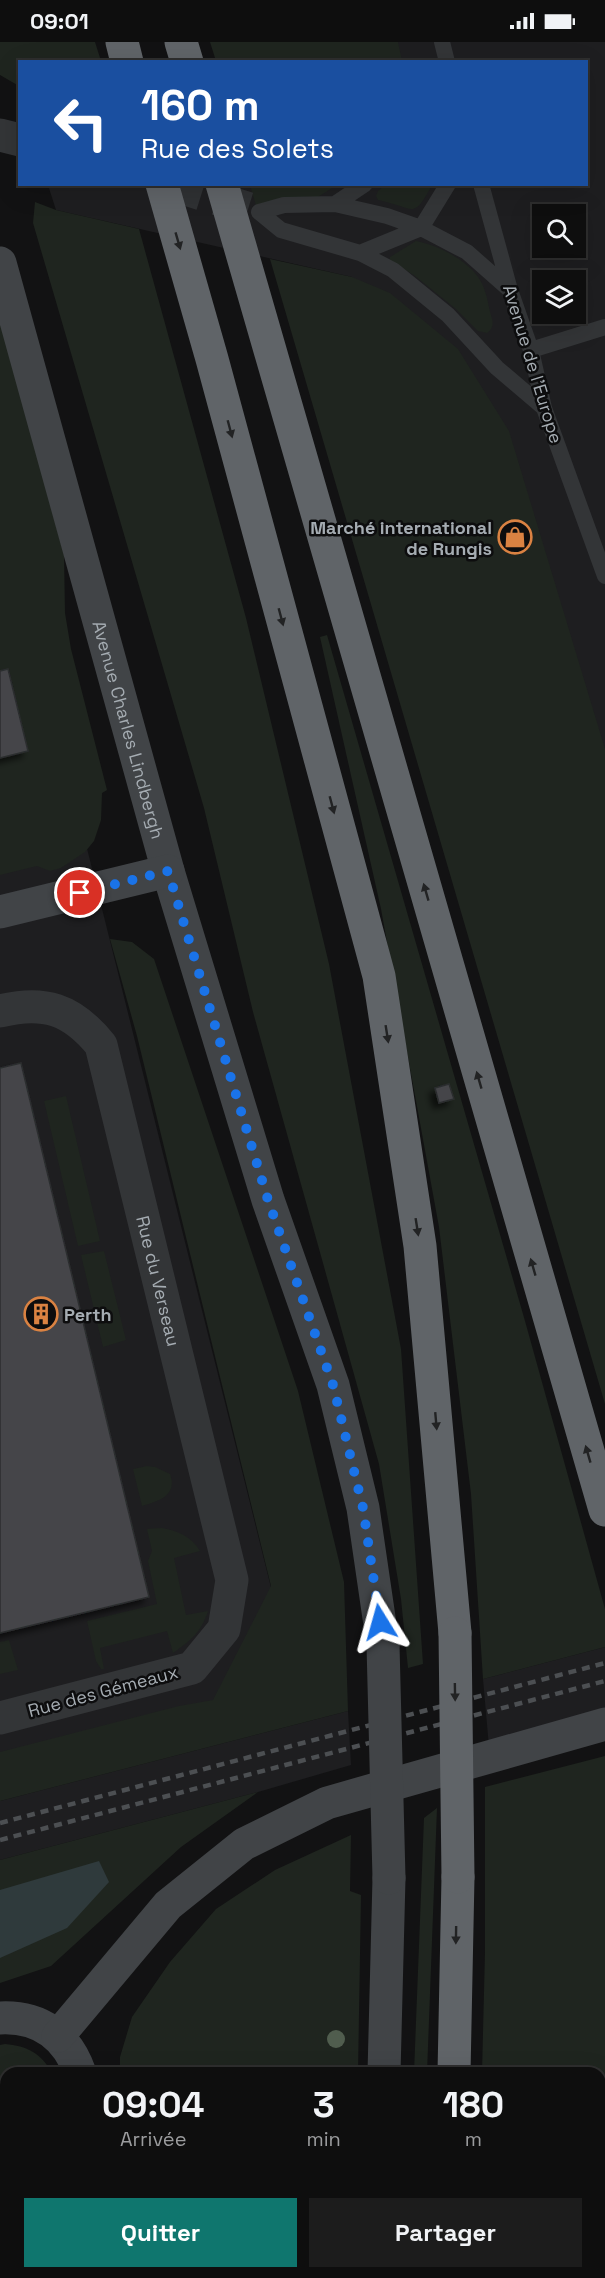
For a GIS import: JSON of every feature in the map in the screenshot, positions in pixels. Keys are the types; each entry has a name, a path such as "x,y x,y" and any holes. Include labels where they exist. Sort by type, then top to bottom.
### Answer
{"highway":[{"path":"122,42 126,60"},
{"path":"181,42 186,60"},
{"path":"163,186 379,976 420,1246 455,1634 458,1877 454,2067"},
{"path":"223,186 605,1510"}],"main road":[{"name":"Avenue Charles Lindbergh","path":"0,263 168,871 268,1200 333,1385 363,1508 383,1645 389,1878 384,2067"},
{"path":"0,912 168,871"},
{"path":"58,2036 168,1905 244,1844 327,1803 605,1724"},
{"path":"0,2018 15,2018 38,2024 58,2036 74,2056 78,2067"}],"street":[{"path":"0,135 18,140"},
{"name":"Rue du Verseau","path":"0,1011 36,1006 54,1009 87,1029 100,1045 232,1580 224,1629"},
{"name":"Rue des Gémeaux","path":"0,1718 192,1668 224,1629"}],"lane":[{"path":"437,60 442,42"},
{"path":"442,42 446,60"},
{"path":"334,204 361,186"},
{"path":"360,253 421,228 447,186"},
{"name":"Avenue de l'Europe","path":"482,186 510,290 531,350 544,408 605,576"},
{"path":"510,290 467,252 421,228 387,216 334,204 284,205 260,212 281,230 360,253 393,270 448,315 497,368 544,408"},
{"path":"531,350 605,327"}],"shaded area":[{"path":"0,42 95,42 101,60 18,60 18,85 0,75"},
{"path":"210,42 398,42 402,60 216,60"},
{"name":"Marché international de Rungis","path":"282,42 605,42 605,1180 352,277 56,210 48,186 588,186 588,60 287,60"},
{"path":"250,186 335,186 305,205 257,209"},
{"path":"384,186 431,186 420,204 411,209 378,200 376,196"},
{"path":"35,202 56,210 139,229 246,618 329,964 401,1349 423,1664 408,1668 401,1599 379,1464 253,1012 204,808 33,223"},
{"path":"416,241 434,246 452,255 475,273 484,288 492,318 493,324 490,331 487,333 478,331 456,309 415,276 390,260 390,257"},
{"path":"270,259 352,277 390,293 458,349 509,431 605,749 605,1404"},
{"path":"0,319 64,555 65,613 71,649 107,790 102,793 101,820 94,841 85,852 61,868 50,871 37,866 0,875 0,758 28,751 9,669 0,671"},
{"path":"0,499 301,1708 0,1779"},
{"path":"327,635 525,1321 605,1609 605,1647 483,1679 471,1494 439,1227 381,909 320,637"},
{"path":"110,939 132,942 154,959 298,1391 344,1582 348,1711 0,1801 0,1752 179,1706 213,1700 271,1586 137,1036"},
{"path":"66,1096 100,1241 78,1246 44,1101"},
{"path":"104,1251 126,1340 103,1347 81,1255"},
{"path":"147,1466 170,1474 172,1481 171,1488 165,1496 142,1506 133,1469"},
{"path":"162,1528 184,1535 200,1551 174,1558 186,1615 208,1611 205,1619 195,1635 173,1653 167,1631 100,1648 104,1669 101,1669 96,1661 87,1621 157,1604 148,1561 152,1551 147,1529"},
{"path":"9,1640 18,1670 0,1674 0,1642"},
{"path":"605,1647 605,1716 489,1747 483,1679"},
{"path":"348,1711 351,1765 0,1860 0,1801"},
{"path":"605,1756 605,2067 482,2067 485,1787"},
{"path":"258,1792 181,1847 51,1966 0,1983 0,1860"},
{"path":"437,1808 427,2067 414,2067 424,1818"},
{"path":"351,1835 350,1891 361,1895 358,2067 120,2067 120,2057 132,2017 170,1962 216,1909 275,1870"},
{"path":"99,1861 109,1882 67,1928 0,1958 0,1890"},
{"path":"0,2045 27,2049 43,2060 49,2067 0,2067"}],"building":[{"path":"8,669 28,751 0,758 0,671"},
{"name":"Perth","path":"21,1063 149,1597 0,1633 0,1068"},
{"path":"449,1084 454,1099 439,1103 435,1088"}],"tunnel":[{"path":"176,186 259,212"}],"railway":[{"path":"0,1823 605,1663"},
{"path":"0,1840 605,1681"}],"place":[{"name":"Marché international de Rungis","path":"515,537"},
{"name":"Perth","path":"41,1314"}],"route":[{"path":"80,893 168,871 268,1200 333,1385 363,1508 380,1622"}]}
